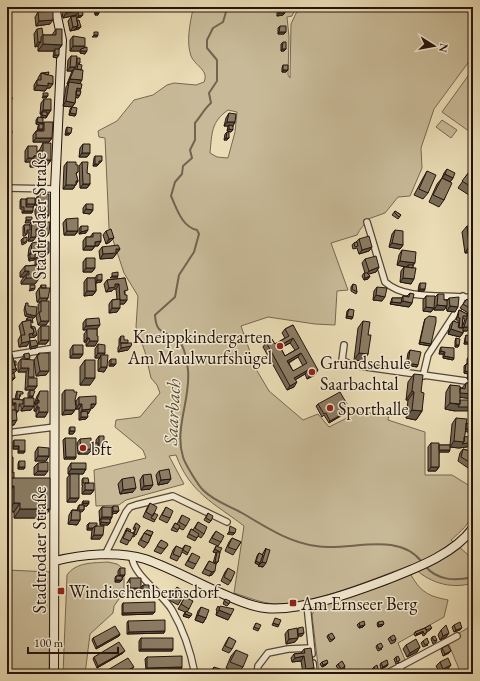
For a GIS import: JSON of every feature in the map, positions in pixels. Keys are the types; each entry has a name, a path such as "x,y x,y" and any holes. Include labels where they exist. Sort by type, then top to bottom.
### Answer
{"main road":[{"name":"Stadtrodaer Straße","path":"54,674 55,189 62,40 55,7"},
{"path":"55,561 79,556 106,555 145,559 240,601 258,606 281,609 306,605 375,584 413,569 451,548 473,528"}],"street":[{"path":"7,188 55,189"},
{"path":"367,222 384,282 391,288 419,294 463,296 473,298"},
{"path":"423,376 428,355 458,309 463,296"},
{"path":"344,345 342,360 352,365 473,382"},
{"path":"7,356 55,348"},
{"path":"7,433 55,427"},
{"path":"106,555 126,512 130,507 136,505 173,496 226,522"},
{"path":"132,557 134,566 159,592 172,610 182,631 195,674"},
{"path":"306,605 314,674"},
{"path":"386,674 456,636"},
{"path":"257,674 258,666 268,653 288,649 311,648"},
{"path":"399,666 403,674"}],"shaded area":[{"path":"196,7 296,7 292,16 287,17 289,37 288,75 290,78 291,24 299,7 473,7 473,56 434,109 421,148 422,168 410,196 398,197 385,213 368,219 357,235 331,243 348,290 337,291 335,325 315,324 268,317 241,326 256,369 269,391 303,420 318,414 329,427 345,419 352,412 389,414 388,420 425,432 425,475 452,475 473,488 471,518 464,528 451,540 473,559 473,583 456,586 439,583 424,576 411,565 325,596 290,603 275,604 259,601 234,593 244,526 204,496 196,488 188,479 176,455 169,456 184,484 126,500 119,505 96,506 94,470 146,458 143,450 115,427 116,420 140,417 160,393 157,385 151,378 145,352 136,327 138,296 124,273 109,228 105,138 99,137 98,131 117,121 134,100 153,95 167,85 174,83 196,85 204,82 205,74 193,60 189,45 189,32 193,9","holes":["228,110 237,112 235,132 228,158 217,157 210,153 213,128 222,114"]},
{"path":"473,69 473,134 442,112"},
{"path":"442,120 457,130 451,138 436,127"},
{"path":"108,562 117,564 124,569 124,592 114,606 113,613 90,634 85,674 63,674 67,575 80,565"},
{"path":"7,570 50,572 49,674 7,674"},
{"path":"410,573 417,585 425,592 435,597 448,600 444,617 398,643 405,660 379,674 319,674 312,615 315,608 386,585"},
{"path":"473,625 473,674 461,674 447,640"}],"building":[{"path":"79,7 79,11 66,13 65,8"},
{"path":"79,7 82,7 83,15 79,16 78,13"},
{"path":"95,7 100,7 99,13 96,13"},
{"path":"278,7 284,7 285,13 279,13"},
{"path":"53,11 53,20 39,21 38,12"},
{"path":"76,16 78,26 73,27 71,17"},
{"path":"77,20 79,20 81,27 76,28 78,26"},
{"path":"280,26 286,26 286,32 279,32"},
{"path":"42,28 43,35 41,37 41,42 38,42 37,29"},
{"path":"56,29 62,29 62,45 43,44 43,35 56,35"},
{"path":"94,32 98,32 98,35 94,35"},
{"path":"73,36 85,38 85,46 73,46"},
{"path":"283,42 286,42 286,49 282,49"},
{"path":"87,47 87,51 81,51 81,49"},
{"path":"55,49 59,49 59,55 55,55"},
{"path":"71,56 77,56 76,67 70,67"},
{"path":"77,58 80,58 80,63 77,63"},
{"path":"78,64 82,65 81,70 77,69"},
{"path":"283,65 288,65 288,70 283,70"},
{"path":"74,69 83,70 82,80 70,79"},
{"path":"41,73 53,76 53,84 48,83 48,86 37,85 37,80 41,80"},
{"path":"69,82 82,84 81,89 77,88 75,103 66,101"},
{"path":"76,91 81,91 80,95 76,95"},
{"path":"43,93 48,93 48,96 43,96"},
{"path":"7,97 12,97 12,99 7,100"},
{"path":"44,99 51,99 51,110 43,110"},
{"path":"7,105 10,118 7,119"},
{"path":"72,107 77,108 76,114 70,113"},
{"path":"42,112 47,112 47,116 42,115"},
{"path":"229,113 236,114 235,122 227,122"},
{"path":"38,117 43,118 43,123 37,122"},
{"path":"44,122 53,122 52,138 36,138 36,131 44,131"},
{"path":"39,124 43,124 43,129 39,129"},
{"path":"229,125 233,126 233,130 229,129"},
{"path":"7,126 11,126 12,133 7,133"},
{"path":"67,127 72,128 71,133 67,133"},
{"path":"227,132 229,132 229,138 226,138"},
{"path":"43,143 51,143 51,160 34,160 34,156 38,156 38,151 43,151"},
{"path":"83,144 90,144 90,153 82,153"},
{"path":"28,146 37,146 37,156 28,158"},
{"path":"95,156 102,156 102,161 99,161 99,164 95,164"},
{"path":"67,162 76,162 76,165 78,165 78,172 76,173 78,181 76,181 76,185 66,185"},
{"path":"82,162 88,162 87,173 90,174 90,184 83,184"},
{"path":"447,169 455,173 453,178 445,174"},
{"path":"427,171 436,175 428,193 419,189"},
{"path":"469,172 473,175 473,188 462,181"},
{"path":"442,178 452,183 444,200 433,195"},
{"path":"39,194 49,194 49,215 40,215 38,205 40,205 40,201 37,201"},
{"path":"27,198 35,198 35,204 27,204"},
{"path":"21,199 26,199 26,207 33,207 33,211 24,211 24,207 21,207"},
{"path":"86,204 93,204 93,210 86,209"},
{"path":"395,211 401,215 399,217 394,212"},
{"path":"26,217 32,217 32,220 26,220"},
{"path":"78,218 78,231 67,231 66,219"},
{"path":"32,222 50,222 49,233 41,233 41,229 36,229 36,237 31,237"},
{"path":"24,225 30,225 30,230 27,230 27,234 25,234"},
{"path":"473,225 473,246 469,246 467,226"},
{"path":"81,226 88,226 88,230 81,232"},
{"path":"111,229 114,238 109,239 106,231"},
{"path":"395,230 403,231 403,245 392,243"},
{"path":"93,233 101,233 101,241 95,242 95,246 86,246 86,237 93,237"},
{"path":"369,236 372,247 362,250 359,239"},
{"path":"27,237 27,241 23,243 23,238"},
{"path":"41,241 49,242 49,252 41,252"},
{"path":"37,242 37,252 31,252 32,243"},
{"path":"357,242 358,246 355,247 354,243"},
{"path":"118,245 120,249 116,249 116,253 103,254 102,247"},
{"path":"402,250 416,252 415,263 400,261"},
{"path":"30,254 35,254 35,258 30,258"},
{"path":"376,256 379,267 369,271 365,259"},
{"path":"37,257 44,257 44,264 37,264"},
{"path":"86,258 95,258 95,268 86,268"},
{"path":"7,265 10,265 10,270 8,270 8,273 7,273"},
{"path":"44,265 45,271 39,273 39,278 26,278 26,275 29,275 29,271 25,271 25,266"},
{"path":"408,265 413,265 413,268 408,267"},
{"path":"404,267 416,268 414,279 403,278"},
{"path":"118,272 118,276 112,276 112,273"},
{"path":"364,273 367,273 370,276 365,278"},
{"path":"102,274 102,280 97,280 97,275"},
{"path":"87,278 95,278 96,291 87,291"},
{"path":"125,278 128,290 124,291 125,295 127,295 127,300 120,300 119,284 115,284 115,287 109,288 107,280"},
{"path":"420,283 426,283 425,289 420,289"},
{"path":"353,284 356,285 357,292 352,289"},
{"path":"30,285 35,285 35,288 30,289"},
{"path":"41,285 46,285 46,288 42,288"},
{"path":"377,287 387,288 385,297 376,295"},
{"path":"39,288 50,288 48,298 40,298"},
{"path":"410,293 414,294 412,303 403,301 403,296 409,297"},
{"path":"438,294 444,294 444,300 447,300 447,306 437,305"},
{"path":"426,296 435,296 434,308 426,307"},
{"path":"471,296 473,298 473,303 471,309 463,304"},
{"path":"459,297 458,307 450,306 449,298"},
{"path":"392,298 402,298 401,303 392,302"},
{"path":"120,299 120,308 112,308 112,300"},
{"path":"41,301 49,301 49,321 41,321 39,312 41,312"},
{"path":"26,303 28,303 28,306 37,307 36,316 27,314 25,308"},
{"path":"349,309 354,310 353,317 347,316"},
{"path":"459,310 467,314 467,316 463,316 462,328 459,328"},
{"path":"469,311 471,312 470,327 464,327"},
{"path":"429,316 436,317 431,344 420,342 425,319"},
{"path":"32,317 33,323 27,318"},
{"path":"99,318 100,325 86,326 86,319"},
{"path":"31,320 31,328 33,328 34,333 29,334 30,341 22,343 21,335 25,335 22,322"},
{"path":"363,321 370,322 368,335 371,335 368,354 359,353"},
{"path":"453,321 459,323 458,327 463,328 463,333 451,329"},
{"path":"293,325 318,370 310,375 308,370 294,378 297,382 290,386 266,342 272,339 275,344 289,336 285,329","holes":["293,338 299,348 285,356 279,346","301,353 307,363 293,371 287,361"]},
{"path":"31,326 35,327 37,335 32,335 34,333"},
{"path":"41,326 49,326 49,340 41,340"},
{"path":"87,329 97,329 98,341 90,341 89,338 87,338"},
{"path":"466,335 470,336 469,342 465,342"},
{"path":"121,336 124,336 124,340 128,340 128,343 120,343"},
{"path":"456,338 460,339 459,345 456,345"},
{"path":"36,340 38,345 31,347 30,341"},
{"path":"121,343 132,343 131,346 121,348"},
{"path":"98,344 105,345 105,353 98,353"},
{"path":"73,345 83,345 83,354 73,354"},
{"path":"441,347 454,348 454,358 444,356 445,352 441,351"},
{"path":"410,350 421,352 418,365 408,363"},
{"path":"29,353 30,358 25,359 24,354"},
{"path":"39,353 49,353 49,371 40,371 37,355 39,355"},
{"path":"12,354 16,369 9,370 7,368 7,355"},
{"path":"101,355 108,355 107,367 101,367"},
{"path":"470,355 473,355 473,360 469,362"},
{"path":"21,359 34,360 34,377 28,377 29,368 21,368"},
{"path":"111,359 116,359 116,364 111,364"},
{"path":"85,360 95,360 95,378 85,378"},
{"path":"466,364 470,364 469,372 465,371"},
{"path":"14,373 15,378 10,378 10,374"},
{"path":"414,374 423,375 421,392 424,393 422,411 412,410"},
{"path":"28,378 37,378 37,386 28,386"},
{"path":"466,383 473,383 473,394 460,393 460,388 465,389"},
{"path":"450,385 460,386 460,404 450,403"},
{"path":"30,390 35,391 33,396 30,396"},
{"path":"65,390 74,390 74,392 77,392 75,410 65,410"},
{"path":"17,391 23,392 23,394 20,394 19,399 17,399"},
{"path":"40,391 48,391 48,412 39,412 39,407 37,407 39,400 37,400"},
{"name":"Sporthalle","path":"340,392 347,404 343,407 346,412 330,421 326,413 324,414 318,404"},
{"path":"96,396 96,404 91,404 91,409 82,410 82,404 79,404 79,397"},
{"path":"24,398 34,398 34,406 24,406"},
{"path":"12,399 23,400 23,404 19,404 19,411 16,411 16,403 13,403"},
{"path":"460,400 473,400 473,407 458,407"},
{"path":"7,410 16,410 17,420 11,421 10,418 7,418"},
{"path":"87,411 88,417 81,417 81,412"},
{"path":"456,418 467,419 464,442 454,441"},
{"path":"466,423 470,424 470,429 466,429"},
{"path":"70,427 75,427 75,431 70,431"},
{"path":"99,436 104,436 104,447 99,447"},
{"path":"473,436 473,442 462,444 464,442 464,437"},
{"path":"65,438 76,438 76,457 66,457"},
{"path":"91,438 91,449 81,450 80,439"},
{"path":"14,440 25,440 25,451 19,451 19,446 14,446"},
{"path":"91,443 98,443 98,448 91,448"},
{"path":"431,443 439,443 439,467 431,467"},
{"path":"439,445 450,445 450,450 439,450"},
{"path":"38,447 49,448 49,456 38,456"},
{"path":"463,449 473,452 473,459 471,463 461,457"},
{"path":"7,457 13,457 13,471 7,471"},
{"path":"19,461 25,461 25,467 19,467"},
{"path":"48,462 48,471 38,471 38,463"},
{"path":"71,463 86,463 86,469 71,469"},
{"path":"169,469 171,479 161,480 159,471"},
{"path":"14,472 14,478 10,478 10,473"},
{"path":"70,474 79,474 79,498 70,498"},
{"path":"151,474 153,485 144,486 143,475"},
{"path":"134,477 136,488 123,490 122,479"},
{"path":"9,478 50,478 50,509 20,509 20,503 14,503 14,486 9,486"},
{"path":"83,478 88,478 89,483 83,483"},
{"path":"85,483 94,483 94,490 85,490"},
{"path":"83,501 89,501 89,503 83,503"},
{"path":"150,503 157,507 153,516 146,512"},
{"path":"79,505 84,505 84,510 79,510"},
{"path":"113,506 118,506 119,511 113,511"},
{"path":"102,507 112,507 112,517 102,517"},
{"path":"166,507 173,511 170,518 162,515"},
{"path":"72,510 80,511 80,520 71,520"},
{"path":"154,513 158,515 155,520 151,518"},
{"path":"208,513 213,516 211,521 206,518"},
{"path":"182,515 190,519 186,526 179,522"},
{"path":"101,519 110,519 110,523 101,522"},
{"path":"198,522 207,527 204,534 195,528"},
{"path":"89,523 97,523 97,526 88,528"},
{"path":"136,523 140,526 136,535 134,534 136,528 134,527"},
{"path":"175,523 180,526 178,530 173,527"},
{"path":"95,526 104,526 103,535 94,535"},
{"path":"230,526 236,529 235,533 229,532"},
{"path":"191,529 199,534 197,538 189,534"},
{"path":"127,530 134,534 130,541 123,538"},
{"path":"147,530 153,532 151,536 144,533"},
{"path":"216,531 224,536 221,542 212,538"},
{"path":"144,533 151,536 148,543 141,540"},
{"path":"232,538 241,542 236,550 228,547"},
{"path":"161,540 168,545 164,549 157,546"},
{"path":"185,545 191,547 188,553 183,550"},
{"path":"176,546 183,549 180,557 173,554"},
{"path":"216,546 222,548 220,552 215,549"},
{"path":"266,549 270,550 266,563 262,562"},
{"path":"217,552 220,552 218,562 215,562"},
{"path":"192,553 200,557 196,564 188,561"},
{"path":"259,553 263,555 260,563 256,561"},
{"path":"209,561 216,564 215,571 212,572 205,569"},
{"path":"120,568 125,568 125,575 120,575"},
{"path":"228,568 235,572 231,581 224,577"},
{"path":"116,576 122,576 122,580 116,580"},
{"path":"130,578 141,578 141,588 130,588"},
{"path":"143,585 149,585 149,591 143,591"},
{"path":"177,587 185,592 181,600 172,596"},
{"path":"185,597 193,601 189,609 181,604"},
{"path":"225,599 230,601 229,604 224,601"},
{"path":"155,602 155,612 123,613 123,603"},
{"path":"220,606 234,609 231,615 219,610"},
{"path":"201,607 209,610 206,618 198,615"},
{"path":"186,611 192,614 191,616 185,614"},
{"path":"275,618 281,620 279,625 273,623"},
{"path":"165,620 165,631 129,632 128,621"},
{"path":"364,621 365,625 360,626 359,623"},
{"path":"383,621 384,624 379,625 378,622"},
{"path":"460,622 462,628 456,630 454,625"},
{"path":"256,623 261,625 259,629 254,627"},
{"path":"430,625 432,628 427,630 425,628"},
{"path":"446,625 449,633 443,636 441,630"},
{"path":"115,626 120,634 97,647 93,638"},
{"path":"303,627 304,633 298,634 298,628"},
{"path":"297,628 298,638 289,639 288,630"},
{"path":"425,628 427,632 424,634 423,631 417,634 415,632"},
{"path":"332,633 335,638 331,640 328,635"},
{"path":"394,635 396,639 392,641 390,637"},
{"path":"435,636 437,640 434,641 432,637"},
{"path":"229,637 236,641 232,649 225,646"},
{"path":"141,638 173,638 173,649 141,649"},
{"path":"427,638 429,643 425,645 423,641"},
{"path":"416,639 420,647 410,653 406,645"},
{"path":"119,642 125,651 98,666 94,657"},
{"path":"381,643 383,647 379,649 377,645"},
{"path":"448,645 451,651 445,654 442,648"},
{"path":"311,648 314,668 306,669 304,656 295,658 294,654 305,653 304,649"},
{"path":"236,650 248,655 243,667 230,662"},
{"path":"182,656 182,667 147,668 147,657"},
{"path":"398,656 400,660 397,662 396,657"},
{"path":"128,658 134,667 121,674 101,674"},
{"path":"448,658 451,665 443,669 440,662"},
{"path":"327,660 328,663 323,665 322,662"},
{"path":"387,660 388,664 383,667 381,663"},
{"path":"342,661 345,666 341,669 338,664"},
{"path":"377,665 378,669 375,670 374,667"},
{"path":"214,667 223,670 221,674 212,674"},
{"path":"352,669 355,673 351,674 349,671"},
{"path":"424,671 425,674 417,674"}],"waterway":[{"name":"Saarbach","path":"224,7 226,12 223,22 213,28 207,40 207,48 217,60 217,81 209,93 211,103 195,123 195,140 190,150 192,158 183,166 182,174 175,182 171,196 181,217 187,225 197,230 199,234 194,252 179,275 175,297 155,315 157,326 162,332 179,341 183,347 186,359 188,381 180,436 183,457 195,479 208,494 269,529 296,541 316,546 329,547 386,544 400,547 412,552 422,562"},
{"name":"Saarbach","path":"425,566 435,575 447,579 473,577"}],"place":[{"name":"Kneippkindergarten Am Maulwurfshügel","path":"280,346"},
{"name":"Grundschule Saarbachtal","path":"312,372"},
{"name":"Sporthalle","path":"330,408"},
{"name":"bft","path":"83,448"},
{"name":"Windischenbernsdorf","path":"61,591"},
{"name":"Am Ernseer Berg","path":"293,603"}]}
